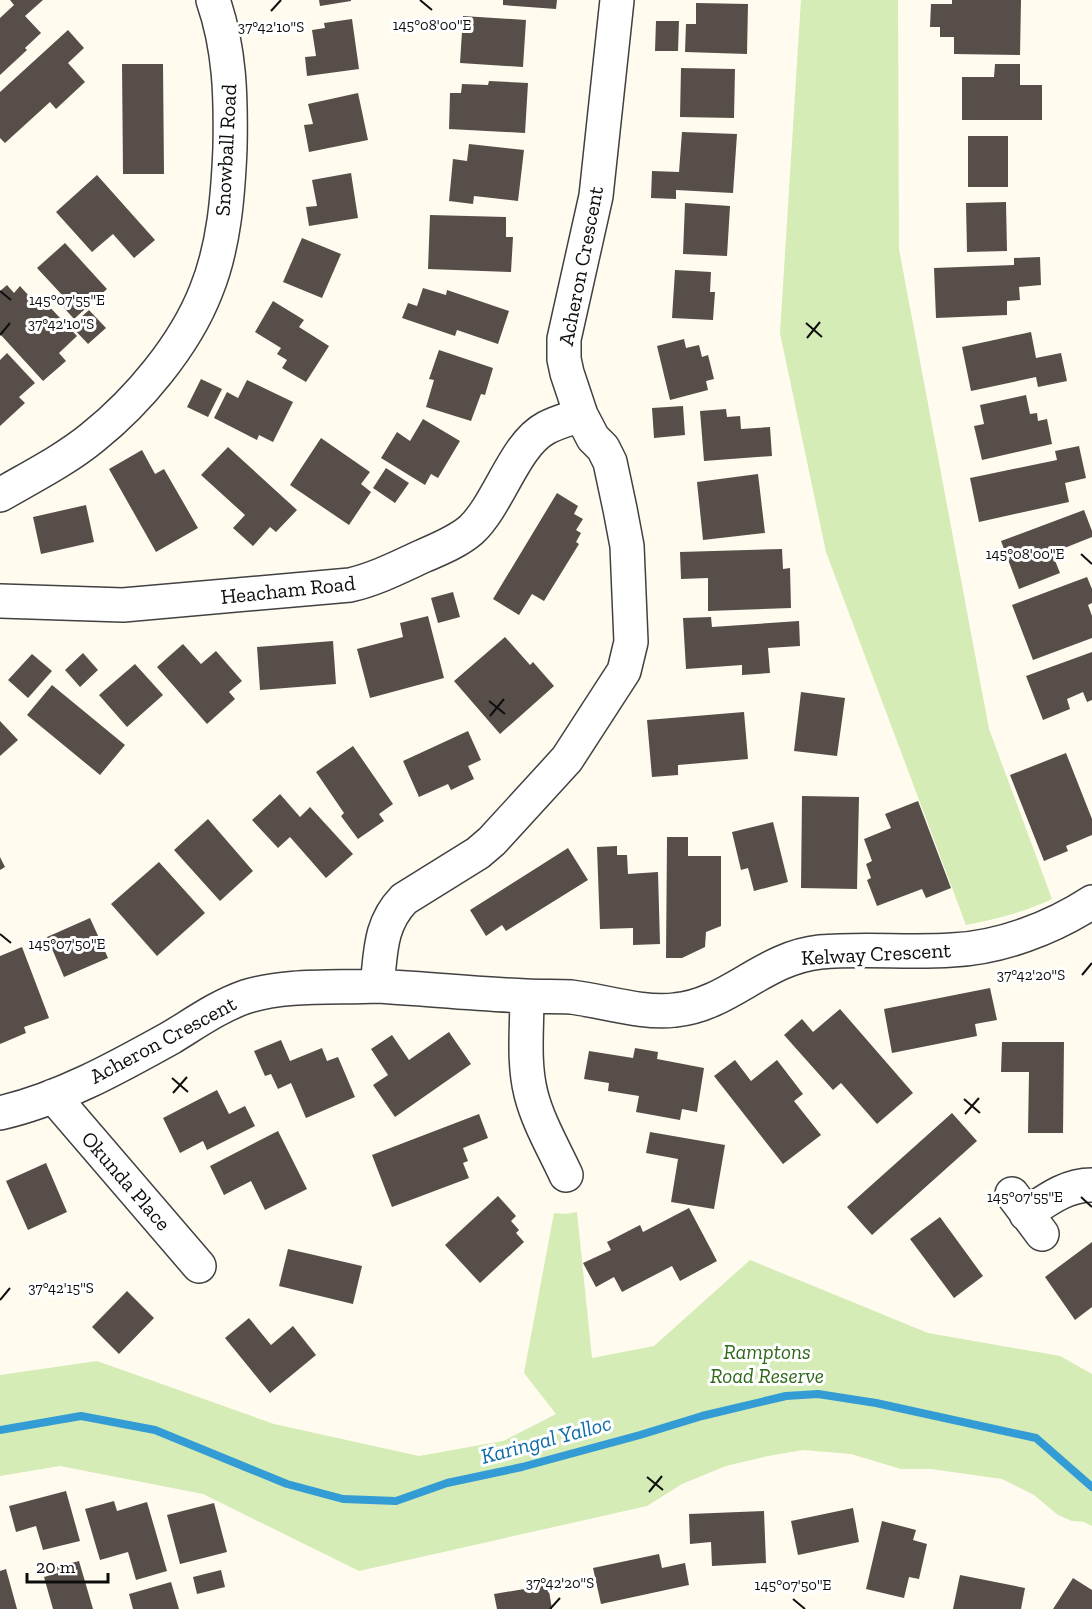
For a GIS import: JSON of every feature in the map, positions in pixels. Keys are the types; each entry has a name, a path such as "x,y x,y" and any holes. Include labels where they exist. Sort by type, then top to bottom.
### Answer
{"street":[{"name":"Snowball Road","path":"0,495 92,438 126,406 166,361 187,330 207,291 219,245 228,191 231,106 228,59 213,0"},
{"name":"Acheron Crescent","path":"0,1113 52,1096 121,1065 219,1009 244,998 271,991 377,986 385,925 394,909 404,900 478,853 554,776 615,685 626,663 631,642 627,546 610,462 581,415 564,359 564,339 596,196 617,0"},
{"name":"Heacham Road","path":"0,601 123,605 351,585 369,580 453,542 470,531 484,514 524,449 534,437 546,428 581,415"},
{"name":"Kelway Crescent","path":"377,986 570,997 674,1011 698,1006 718,997 772,965 794,957 820,952 954,950 982,946 1039,929 1092,902"},
{"path":"527,996 526,1049 531,1093 544,1129 566,1175"},
{"name":"Okunda Place","path":"52,1096 199,1266"},
{"path":"1026,1214 1061,1191 1072,1187 1092,1185"}],"green space":[{"path":"801,0 898,0 899,249 989,729 1052,899 1010,915 966,925 826,552 780,333"},
{"name":"Ramptons Road Reserve","path":"577,1212 592,1358 654,1346 750,1260 928,1333 1060,1356 1092,1374 1092,1526 1058,1515 1034,1495 1002,1479 931,1469 901,1469 851,1454 803,1450 726,1466 682,1484 647,1506 359,1571 203,1494 60,1466 0,1476 0,1375 97,1361 274,1424 419,1456 503,1441 556,1414 524,1373 554,1213"}],"building":[{"path":"10,0 43,0 25,16 41,33 25,48 27,50 0,75 0,18 14,5"},
{"path":"319,0 351,0 351,1 320,6"},
{"path":"503,0 557,0 556,9 503,5"},
{"path":"952,0 1021,0 1020,55 954,54 954,37 940,37 940,27 930,27 931,4 952,4"},
{"path":"696,3 748,4 747,54 685,52 686,24 696,24"},
{"path":"463,16 526,20 523,67 460,63"},
{"path":"352,19 359,69 307,76 305,57 316,56 312,30 325,28 324,23"},
{"path":"656,21 679,21 678,51 655,51"},
{"path":"68,30 84,48 68,63 85,82 56,109 50,102 5,143 0,138 0,92"},
{"path":"122,64 163,64 164,174 123,174"},
{"path":"995,64 1020,64 1020,85 1042,85 1042,120 962,120 962,77 994,77"},
{"path":"681,68 735,69 734,118 680,117"},
{"path":"489,81 528,83 525,133 449,129 450,93 461,93 462,84 488,85"},
{"path":"358,93 368,140 309,152 304,125 313,124 308,104"},
{"path":"682,132 737,134 733,193 676,190 676,199 651,198 652,171 679,172"},
{"path":"968,136 1008,136 1008,187 968,187"},
{"path":"469,144 524,150 518,201 474,196 473,204 449,201 453,159 467,161"},
{"path":"351,173 358,218 309,226 306,207 317,206 312,180"},
{"path":"97,175 155,240 134,258 113,234 92,252 56,212"},
{"path":"1006,202 1007,251 967,252 966,203"},
{"path":"685,203 730,206 727,256 683,254"},
{"path":"430,215 506,217 506,237 513,237 511,272 428,269"},
{"path":"302,238 341,254 322,298 283,282"},
{"path":"65,243 107,289 74,319 58,301 63,296 37,268"},
{"path":"1040,257 1041,285 1019,287 1020,300 1007,301 1007,315 936,318 934,268 1014,265 1014,258"},
{"path":"675,270 711,272 710,292 715,292 713,320 672,318"},
{"path":"7,285 14,293 20,286 39,307 45,302 77,336 59,353 66,361 43,381 0,334 0,291"},
{"path":"423,288 446,295 447,290 509,311 498,344 457,330 455,336 402,318 408,303 417,306"},
{"path":"273,301 304,320 299,327 329,346 306,382 282,368 287,360 277,354 281,348 255,332"},
{"path":"89,310 106,328 88,344 71,326"},
{"path":"1031,332 1036,358 1061,353 1067,381 1038,387 1036,377 971,391 962,347"},
{"path":"684,339 686,348 699,345 702,357 708,355 714,379 706,381 708,390 670,400 657,346"},
{"path":"439,350 493,368 485,395 481,394 471,421 426,407 434,380 429,379"},
{"path":"7,353 35,383 19,397 25,403 0,426 0,360"},
{"path":"201,379 222,389 208,417 187,407"},
{"path":"247,380 293,402 273,442 259,435 257,440 214,418 227,392 238,398"},
{"path":"1026,395 1030,414 1037,413 1038,421 1047,419 1052,444 982,460 974,426 984,424 980,405"},
{"path":"683,406 685,435 654,438 652,408"},
{"path":"726,409 727,417 740,416 741,429 770,427 772,456 704,461 700,411"},
{"path":"423,419 460,441 438,478 431,474 425,485 381,458 397,432 410,441"},
{"path":"321,438 370,472 361,484 371,492 349,525 290,485"},
{"path":"1079,446 1086,478 1065,483 1069,502 979,522 970,478 1057,460 1055,451"},
{"path":"228,447 297,510 276,532 270,527 253,546 233,528 245,515 201,475"},
{"path":"142,450 155,474 164,469 198,528 156,552 109,469"},
{"path":"386,468 409,483 395,503 373,488"},
{"path":"758,474 765,533 703,540 697,482"},
{"path":"557,493 578,506 574,514 583,519 576,530 581,533 576,542 579,544 544,601 532,594 519,615 493,599"},
{"path":"86,505 94,542 41,554 33,517"},
{"path":"1084,510 1092,537 1052,553 1060,573 1019,589 1001,541"},
{"path":"782,549 783,569 790,568 791,608 708,611 708,578 681,579 680,552"},
{"path":"1087,577 1092,589 1092,603 1088,605 1092,616 1092,638 1033,660 1012,605"},
{"path":"453,592 460,617 438,623 431,598"},
{"path":"428,616 444,678 370,698 357,649 403,637 400,623"},
{"path":"711,617 712,627 799,621 800,646 768,648 770,673 742,675 742,665 686,669 683,618"},
{"path":"505,637 530,665 533,662 554,686 500,734 454,681"},
{"path":"333,641 336,684 260,690 257,647"},
{"path":"183,644 201,664 216,651 242,681 229,692 235,699 207,724 157,667"},
{"path":"1092,652 1092,700 1087,702 1083,692 1067,699 1070,709 1043,720 1026,676"},
{"path":"83,653 98,670 80,687 65,670"},
{"path":"32,654 52,671 28,698 8,680"},
{"path":"135,664 163,695 127,727 99,695"},
{"path":"52,685 125,745 100,775 27,715"},
{"path":"801,692 845,698 837,756 794,751"},
{"path":"744,712 748,759 678,765 678,775 652,777 647,720"},
{"path":"0,721 18,740 0,756"},
{"path":"468,731 481,760 468,766 474,779 451,790 448,784 419,797 403,761"},
{"path":"353,746 393,804 379,814 384,821 358,839 341,816 344,813 316,772"},
{"path":"1066,753 1092,819 1092,835 1066,846 1068,851 1044,861 1010,775"},
{"path":"280,794 300,817 310,807 353,854 326,878 290,837 278,848 252,820"},
{"path":"802,796 859,797 857,889 801,888"},
{"path":"918,801 951,888 926,898 922,889 877,906 867,880 871,878 866,864 872,861 864,839 891,828 885,814"},
{"path":"208,819 253,871 220,901 174,850"},
{"path":"773,822 788,882 754,891 748,868 741,870 732,832"},
{"path":"667,837 688,837 688,856 721,856 721,926 706,932 705,947 682,958 666,958"},
{"path":"617,846 617,855 627,855 628,874 658,872 660,944 633,945 633,928 600,929 597,847"},
{"path":"568,848 588,880 506,931 502,925 486,936 470,910"},
{"path":"0,857 5,867 0,870"},
{"path":"159,862 205,913 157,956 111,904"},
{"path":"90,918 108,958 64,977 47,937"},
{"path":"22,947 49,1018 24,1027 26,1033 0,1044 0,956"},
{"path":"990,988 997,1020 975,1024 977,1036 892,1053 884,1009"},
{"path":"840,1009 913,1093 877,1124 841,1083 833,1090 784,1035 802,1019 813,1032"},
{"path":"449,1032 471,1064 395,1117 373,1085 388,1075 371,1049 392,1035 409,1060"},
{"path":"281,1040 290,1061 322,1048 327,1061 338,1057 355,1097 306,1118 291,1083 278,1089 271,1074 265,1076 254,1051"},
{"path":"1002,1042 1064,1042 1063,1133 1028,1133 1029,1072 1001,1072"},
{"path":"635,1048 658,1052 657,1059 704,1068 697,1112 682,1109 680,1120 636,1112 639,1096 608,1091 609,1083 584,1079 589,1051 633,1058"},
{"path":"735,1060 751,1081 777,1060 803,1094 794,1101 821,1135 783,1164 714,1076"},
{"path":"217,1090 229,1114 245,1106 255,1126 207,1150 203,1141 180,1153 163,1118"},
{"path":"952,1113 977,1141 872,1235 847,1207"},
{"path":"479,1114 488,1138 463,1148 468,1161 463,1163 469,1178 392,1207 372,1155"},
{"path":"278,1131 307,1189 265,1210 251,1181 224,1195 210,1166"},
{"path":"650,1132 725,1145 714,1209 671,1202 678,1159 646,1153"},
{"path":"46,1163 67,1212 28,1230 6,1181"},
{"path":"498,1196 516,1216 511,1221 519,1230 516,1233 524,1242 480,1283 445,1245"},
{"path":"689,1208 717,1261 680,1281 672,1266 622,1292 614,1277 596,1287 583,1263 611,1250 607,1242 640,1225 643,1232"},
{"path":"940,1217 983,1276 954,1298 910,1239"},
{"path":"1092,1242 1092,1307 1075,1320 1045,1277"},
{"path":"288,1249 362,1266 353,1304 279,1286"},
{"path":"127,1291 154,1318 119,1354 92,1327"},
{"path":"249,1318 271,1345 293,1326 316,1355 270,1393 225,1338"},
{"path":"66,1491 80,1541 43,1550 36,1526 16,1532 9,1506"},
{"path":"114,1501 117,1511 147,1502 167,1571 136,1580 128,1552 100,1560 85,1509"},
{"path":"214,1503 227,1552 180,1564 167,1515"},
{"path":"853,1508 859,1542 798,1555 791,1521"},
{"path":"764,1511 766,1563 712,1566 711,1542 690,1544 689,1514"},
{"path":"882,1521 916,1530 913,1540 927,1544 919,1579 909,1577 904,1598 866,1589"},
{"path":"659,1554 662,1568 685,1563 689,1585 601,1604 593,1568"},
{"path":"79,1561 93,1609 53,1609 44,1577 58,1573 57,1567"},
{"path":"6,1569 17,1609 0,1609 0,1571"},
{"path":"221,1570 225,1587 197,1594 193,1577"},
{"path":"960,1575 1025,1588 1021,1609 953,1609"},
{"path":"1073,1578 1092,1590 1092,1609 1053,1609"},
{"path":"171,1582 179,1609 133,1609 129,1594"},
{"path":"548,1585 552,1609 497,1609 494,1594"}],"waterway":[{"name":"Karingal Yalloc","path":"0,1430 81,1416 155,1430 287,1484 343,1499 396,1501 447,1483 522,1467 702,1416 786,1396 818,1394 876,1403 1036,1438 1092,1487"}]}
